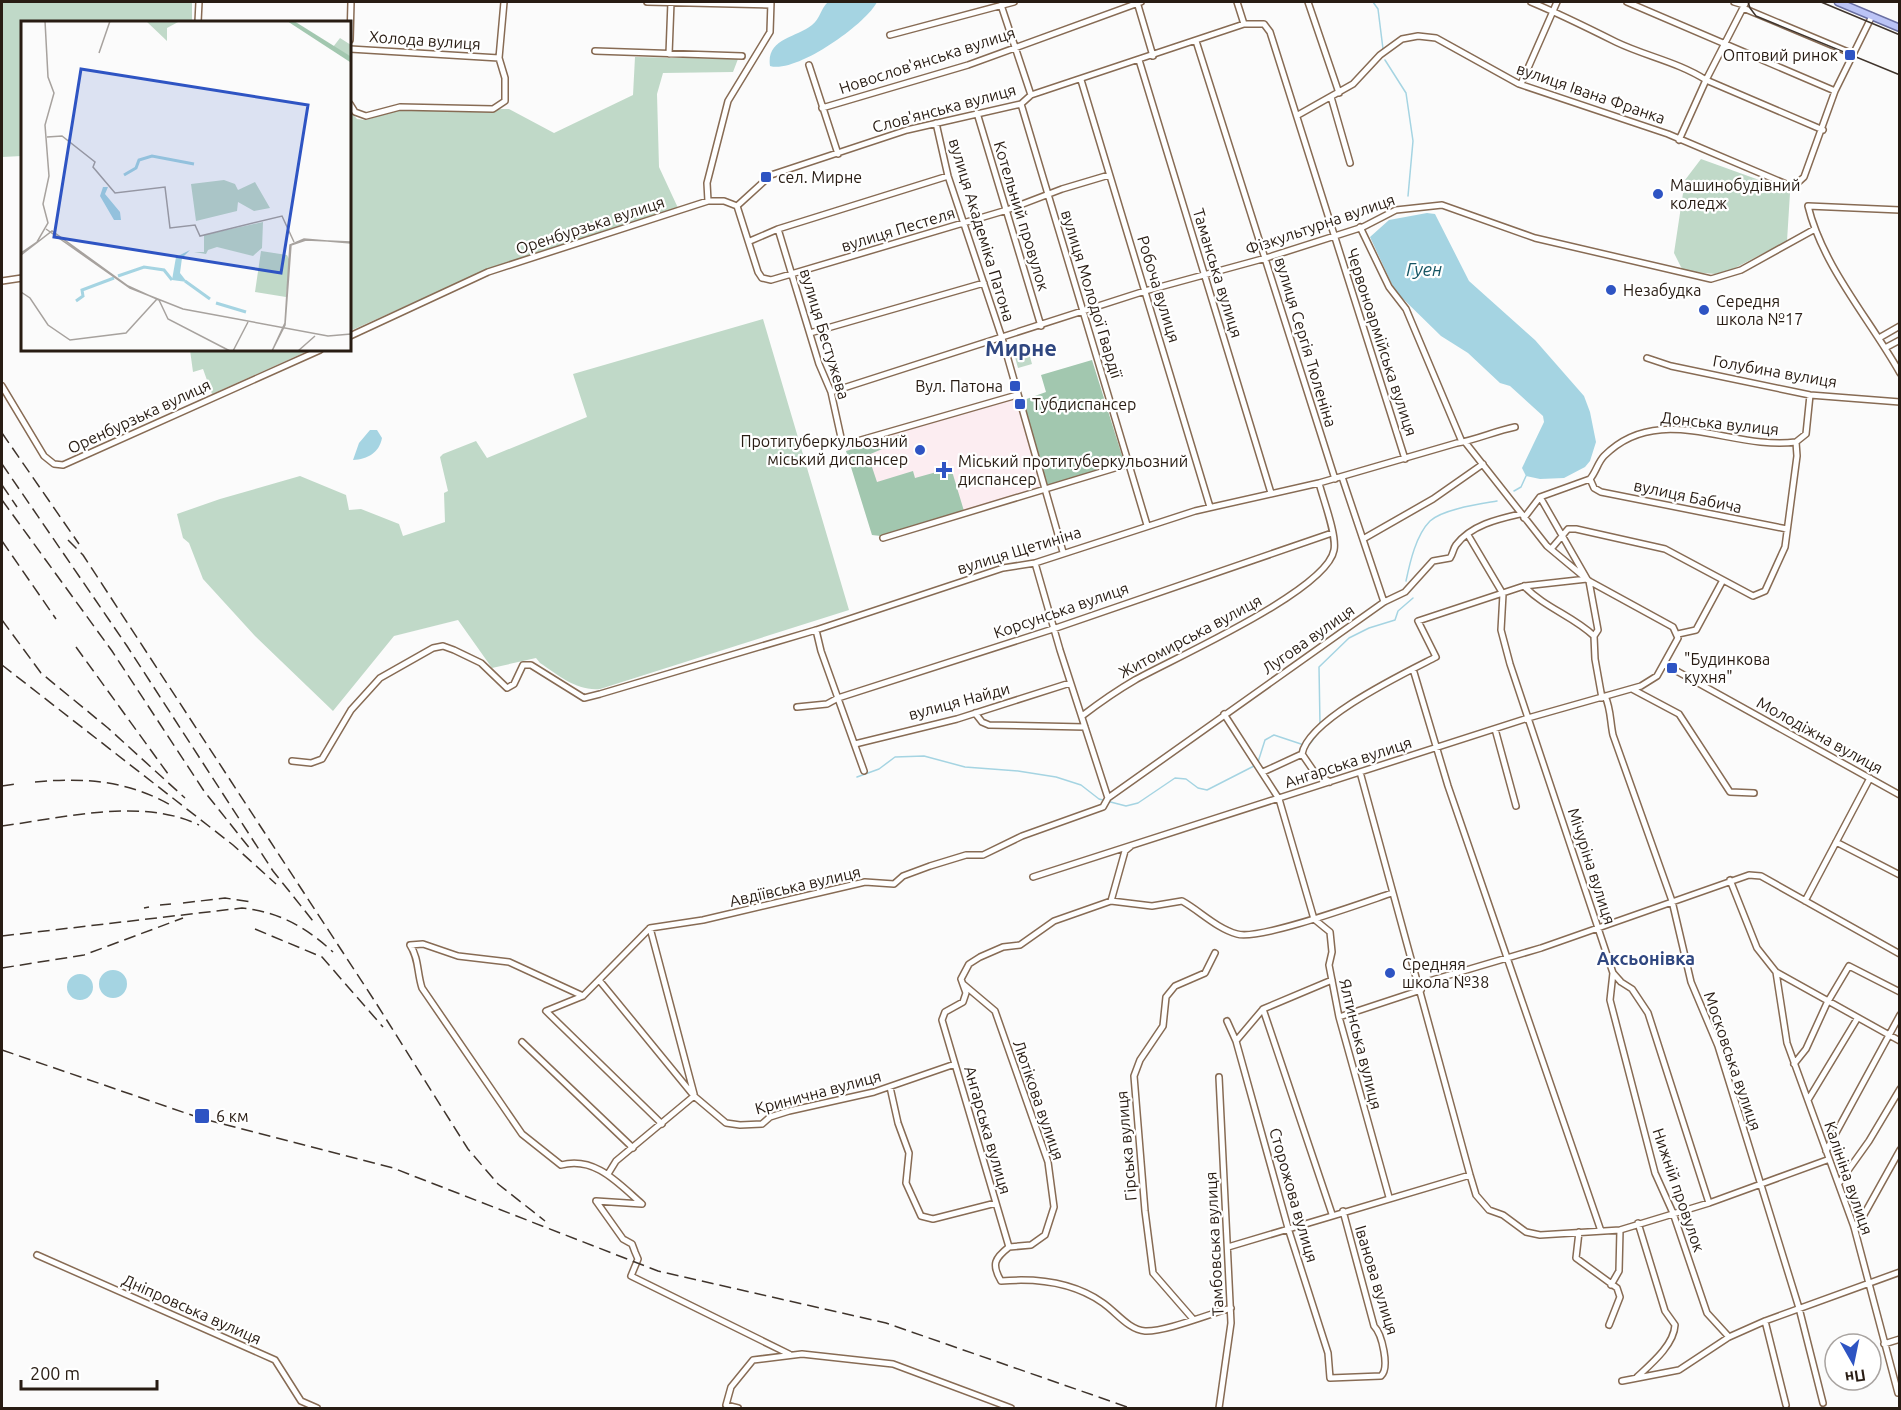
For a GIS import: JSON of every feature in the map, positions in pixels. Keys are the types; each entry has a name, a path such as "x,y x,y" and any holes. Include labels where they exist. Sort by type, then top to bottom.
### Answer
{"main road":[{"path":"1838,2 1899,28"}],"street":[{"path":"198,21 199,2"},
{"path":"350,21 351,2"},
{"path":"351,106 355,112 366,116 400,107 493,109 505,102 505,78 499,58 504,2"},
{"path":"647,2 771,3 770,32 728,101 707,183 708,201 724,201 737,206 750,242 778,229 948,176"},
{"path":"669,54 671,2"},
{"path":"890,35 1014,2"},
{"path":"1138,2 1153,56"},
{"name":"Новослов'янська вулиця","path":"822,108 968,65 1138,2"},
{"path":"1237,2 1244,24"},
{"path":"1308,2 1339,93"},
{"path":"1531,2 1595,29 1615,41 1690,70 1706,80 1823,130 1835,91 1872,16"},
{"path":"1521,84 1557,2"},
{"path":"1627,2 1835,91"},
{"path":"1734,2 1853,54"},
{"path":"1001,5 1031,95"},
{"path":"1679,140 1744,5"},
{"name":"Слов'янська вулиця","path":"737,206 766,177 936,123 1021,104 1031,95 1244,24 1260,22 1268,27"},
{"name":"Червоноармійська вулиця","path":"1268,27 1298,115 1333,235 1404,459"},
{"name":"вулиця Івана Франка","path":"1298,115 1353,84 1380,55 1402,39 1418,36 1436,38 1449,44 1521,84 1679,140 1793,187 1804,177 1823,130"},
{"name":"вулиця Сергія Тюленіна","path":"1196,41 1338,478 1363,539 1384,602"},
{"name":"Холода вулиця","path":"351,49 499,58"},
{"path":"595,51 742,56"},
{"name":"Таманська вулиця","path":"1139,60 1271,493"},
{"path":"809,66 838,154"},
{"name":"Робоча вулиця","path":"1081,80 1210,507"},
{"path":"1330,98 1350,163"},
{"name":"вулиця Молодої Гвардії","path":"1021,104 1147,525"},
{"name":"Котельний провулок","path":"977,113 1041,326"},
{"name":"вулиця Академіка Патона","path":"936,123 948,176 1002,338 1063,552"},
{"name":"вулиця Пестеля","path":"750,242 762,278 771,280 1007,210 1048,194 1109,175"},
{"name":"Оренбурзька вулиця","path":"351,336 488,272 708,201"},
{"name":"Фізкультурна вулиця","path":"831,392 1145,291 1205,276 1360,228 1396,210 1442,205 1535,238 1712,279 1736,272 1815,229"},
{"path":"1899,210 1808,206 1815,229 1826,252 1899,372"},
{"path":"1360,228 1389,286 1406,309 1463,442 1551,549 1588,580 1668,622 1678,634"},
{"name":"вулиця Бестужева","path":"778,229 819,364 831,392 841,440 847,444 1017,395"},
{"path":"2,281 21,278"},
{"path":"810,333 984,283"},
{"path":"1879,338 1899,326"},
{"path":"1885,348 1899,340"},
{"name":"Оренбурзька вулиця","path":"2,386 44,456 54,464 63,465 318,351"},
{"name":"Голубина вулиця","path":"1647,358 1671,366 1810,395 1899,402"},
{"path":"1551,549 1568,529 1646,543 1665,549 1753,596 1766,591 1785,547 1797,456 1796,442 1806,434 1810,395"},
{"name":"вулиця Щетиніна","path":"292,761 310,763 322,759 351,710 380,678 433,648 442,646 481,663 507,688 514,684 523,665 531,665 584,698 816,630 1003,568 1035,563 1147,525 1210,507 1338,478 1463,442 1482,434 1515,427"},
{"name":"Донська вулиця","path":"1590,479 1606,454 1650,429 1717,433 1782,444 1796,442"},
{"path":"883,538 1128,464"},
{"path":"1363,539 1425,504 1483,464"},
{"path":"1522,516 1540,497 1590,479"},
{"name":"вулиця Бабича","path":"1590,479 1596,490 1609,494 1787,529"},
{"name":"Житомирська вулиця","path":"1082,716 1135,680 1214,641 1278,604 1331,557 1335,546 1319,483"},
{"name":"Московська вулиця","path":"1540,497 1588,580 1598,630 1594,636 1595,659 1603,697 1610,708 1609,717 1613,735 1672,901 1691,982 1718,1046 1799,1308 1823,1403"},
{"name":"Лугова вулиця","path":"1108,798 1384,602 1405,592 1433,561 1450,558 1457,544 1468,535 1494,519 1522,516"},
{"name":"Корсунська вулиця","path":"797,707 827,704 838,698 1053,629 1332,533"},
{"path":"1468,535 1503,594"},
{"path":"1035,563 1053,629 1108,798"},
{"path":"1263,772 1302,749 1323,723 1378,688 1436,657 1419,621 1524,586 1588,580"},
{"path":"1678,634 1696,630 1723,580"},
{"path":"1524,586 1553,609 1578,621 1594,636"},
{"name":"Мічуріна вулиця","path":"1503,594 1501,630 1613,973 1632,989 1648,1013 1709,1203"},
{"path":"816,630 864,771"},
{"path":"1664,664 1676,643 1678,634"},
{"name":"Ангарська вулиця","path":"1033,877 1528,718 1632,689 1649,683 1664,664"},
{"name":"Молодіжна вулиця","path":"1664,664 1899,795"},
{"path":"1413,669 1506,958 1601,1231"},
{"name":"вулиця Найди","path":"855,744 975,713 1070,683"},
{"path":"1632,689 1679,714 1730,792 1754,793"},
{"path":"975,713 982,722 988,725 1085,727"},
{"name":"Ялтинська вулиця","path":"1224,714 1279,799 1314,919 1330,932 1332,952 1329,965 1339,1017 1389,1197"},
{"path":"1495,729 1516,806"},
{"path":"1302,749 1315,773 1330,782"},
{"path":"1360,772 1470,1174 1481,1202 1489,1210 1503,1215 1526,1232 1620,1230 1709,1203 1827,1160"},
{"path":"1805,901 1870,778"},
{"name":"Авдіївська вулиця","path":"650,928 703,920 865,882 894,884 903,876 930,866 966,855 983,855 1022,836 1103,807 1108,798"},
{"path":"1836,842 1899,875"},
{"path":"1111,901 1125,851 1135,843"},
{"path":"1339,1017 1749,874 1761,876 1899,954"},
{"path":"1730,880 1757,948 1776,972 1827,1003 1899,1041"},
{"path":"963,984 961,979 969,964 980,957 1003,947 1020,945 1054,921 1111,901 1152,906 1182,901 1204,917 1241,935 1314,919 1392,893"},
{"path":"650,928 583,996 546,1011 662,1124"},
{"path":"608,1174 616,1161 694,1096 650,928"},
{"path":"583,996 509,962 458,956 423,944 410,945 417,955 417,974 422,988 522,1134 561,1166 578,1161 608,1174 642,1204 596,1201 623,1239 632,1244 638,1259 631,1276 789,1354"},
{"name":"Гірська вулиця","path":"1193,1318 1153,1273 1143,1200 1134,1076 1140,1060 1163,1026 1166,997 1175,986 1204,973 1215,953"},
{"path":"1794,1064 1806,1049 1827,1003 1849,966 1899,992"},
{"name":"Калініна вулиця","path":"1776,972 1782,1018 1794,1064 1826,1151 1827,1160 1839,1183 1854,1227 1898,1393"},
{"name":"Нижній провулок","path":"1613,973 1610,1000 1656,1173 1673,1213 1707,1313 1729,1337"},
{"name":"Кринична вулиця","path":"599,980 694,1096 726,1123 762,1124 770,1117 789,1111 890,1087 955,1064"},
{"path":"1236,1041 1263,1009 1332,980"},
{"name":"Ангарська вулиця","path":"963,984 966,993 963,1002 945,1012 942,1020 1009,1247"},
{"name":"Лютікова вулиця","path":"963,984 995,1011 1048,1162 1054,1207 1045,1235 1031,1245 1009,1247"},
{"name":"Іванова вулиця","path":"1263,1009 1332,1214"},
{"path":"1826,1151 1899,1015"},
{"path":"1808,1100 1857,1019"},
{"name":"Сторожова вулиця","path":"1227,1021 1236,1041 1288,1228 1328,1353 1330,1378"},
{"path":"522,1042 633,1148"},
{"name":"Тамбовська вулиця","path":"1219,1077 1231,1308 1230,1346 1219,1408"},
{"path":"890,1087 898,1123 909,1154 906,1183 921,1216 933,1219 996,1203"},
{"path":"1839,1183 1869,1141 1899,1089"},
{"path":"1854,1227 1862,1220 1899,1150"},
{"path":"1228,1247 1470,1174"},
{"name":"Іванова вулиця","path":"1330,1378 1381,1376 1385,1367 1382,1339 1374,1326 1343,1211"},
{"path":"1636,1379 1663,1350 1675,1333 1675,1325 1665,1311 1638,1223"},
{"path":"1611,1285 1619,1271 1620,1230"},
{"path":"1579,1232 1576,1258 1617,1288 1620,1297 1609,1325"},
{"path":"1009,1247 996,1257 994,1266 1001,1281 1032,1280 1071,1287 1102,1302 1136,1328 1144,1331 1231,1308"},
{"name":"Дніпровська вулиця","path":"37,1255 275,1360 301,1401 316,1408"},
{"path":"1622,1381 1679,1370 1729,1337 1799,1308 1899,1272"},
{"path":"1766,1321 1786,1405"},
{"path":"1884,1344 1899,1339"},
{"path":"738,1408 726,1405 731,1387 753,1360 789,1354 893,1364 1011,1408"}],"shaded area":[{"name":"Міський протитуберкульозний диспансер","path":"1015,398 1043,488 881,536 872,535 845,446"}],"green space":[{"path":"2,2 192,2 192,21 21,21 21,156 2,157"},
{"path":"635,57 738,59 733,72 663,73 657,94 659,167 678,208 486,270 351,331 351,112 357,119 366,120 396,110 509,109 554,133 633,95"},
{"path":"1701,159 1787,190 1790,193 1787,241 1733,269 1715,274 1683,271 1674,253 1685,180"},
{"path":"763,319 849,610 600,689 583,688 568,682 536,658 492,668 458,620 394,636 333,711 255,636 203,579 189,543 183,538 177,514 300,476 346,495 349,510 361,509 399,524 403,536 445,522 444,493 448,491 440,457 443,454 476,441 487,458 587,417 573,374"},
{"path":"1027,346 1032,364 1018,368 1013,350"},
{"path":"190,351 308,351 212,394 203,369 193,372"},
{"path":"1092,360 1124,462 1047,487 1021,401 1046,392 1041,375"},
{"path":"906,433 899,442 868,455 877,482 913,471 915,478 951,468 964,511 881,536 872,535 846,451"}],"water":[{"path":"828,2 877,2 859,22 829,45 796,62 782,66 770,66 772,50 783,40 812,25"},
{"name":"Гуен","path":"1427,213 1435,214 1469,281 1535,340 1584,396 1596,442 1590,461 1585,467 1564,478 1540,479 1526,476 1522,468 1544,422 1543,416 1510,386 1500,383 1468,353 1441,336 1395,291 1370,237 1389,220"},
{"path":"370,430 377,430 382,438 381,443 368,457 353,460 359,443"},
{"path":"113,970 123,974 127,984 123,994 113,998 103,994 99,984 103,974"},
{"path":"80,974 89,978 93,987 89,996 80,1000 71,996 67,987 71,978"}],"waterway":[{"path":"1373,2 1378,9 1383,49"},
{"path":"1385,60 1406,93 1413,141 1408,196"},
{"path":"1514,491 1521,487 1526,476"},
{"path":"1406,581 1417,541 1430,521 1452,510 1497,501"},
{"path":"1320,724 1319,667 1349,638 1369,628 1395,620 1398,611 1413,598"},
{"path":"1309,745 1319,732"},
{"path":"1258,762 1265,740 1274,735 1304,745"},
{"path":"857,777 879,769 895,757 924,756 965,767 1018,771 1056,777 1081,785 1099,799 1126,806 1138,803 1175,778 1186,779 1198,788 1207,790 1254,766"}],"tram line":[{"path":"1748,2 1756,16 1900,75"},
{"path":"1821,2 1900,35"}],"railway":[{"path":"2,433 79,544"},
{"path":"2,464 127,646 273,871 313,921"},
{"path":"2,485 17,507"},
{"path":"2,500 112,651 204,791 251,850"},
{"path":"68,540 83,555 376,1003 468,1149 498,1184 545,1221"},
{"path":"2,541 56,619"},
{"path":"2,620 41,673 108,728 185,798"},
{"path":"76,647 171,778"},
{"path":"2,665 233,845 276,884"},
{"path":"35,782 72,780 124,786 141,791 174,807"},
{"path":"2,786 15,784"},
{"path":"2,826 76,815 128,811 153,812 199,825"},
{"path":"183,903 225,898 251,902"},
{"path":"160,905 171,904"},
{"path":"144,908 149,907"},
{"path":"2,936 242,908 268,913 291,922 313,935 333,952"},
{"path":"2,968 84,955 183,918"},
{"path":"255,929 322,957 383,1027"},
{"path":"2,1050 200,1118 393,1168 658,1271 886,1323 1130,1408"}],"place":[{"name":"Оптовий ринок","path":"1850,55"},
{"name":"сел. Мирне","path":"766,177"},
{"name":"Машинобудівний коледж","path":"1658,194"},
{"name":"Незабудка","path":"1611,290"},
{"name":"Середня школа №17","path":"1704,310"},
{"name":"Вул. Патона","path":"1015,386"},
{"name":"Тубдиспансер","path":"1020,404"},
{"name":"Протитуберкульозний міський диспансер","path":"920,450"},
{"name":"Міський протитуберкульозний диспансер","path":"944,470"},
{"name":"\"Будинкова кухня\"","path":"1672,668"},
{"name":"Средняя школа №38","path":"1390,973"},
{"name":"6 км","path":"202,1116"}],"district":[{"name":"Мирне","path":"1021,347"},
{"name":"Аксьонівка","path":"1646,958"}]}
